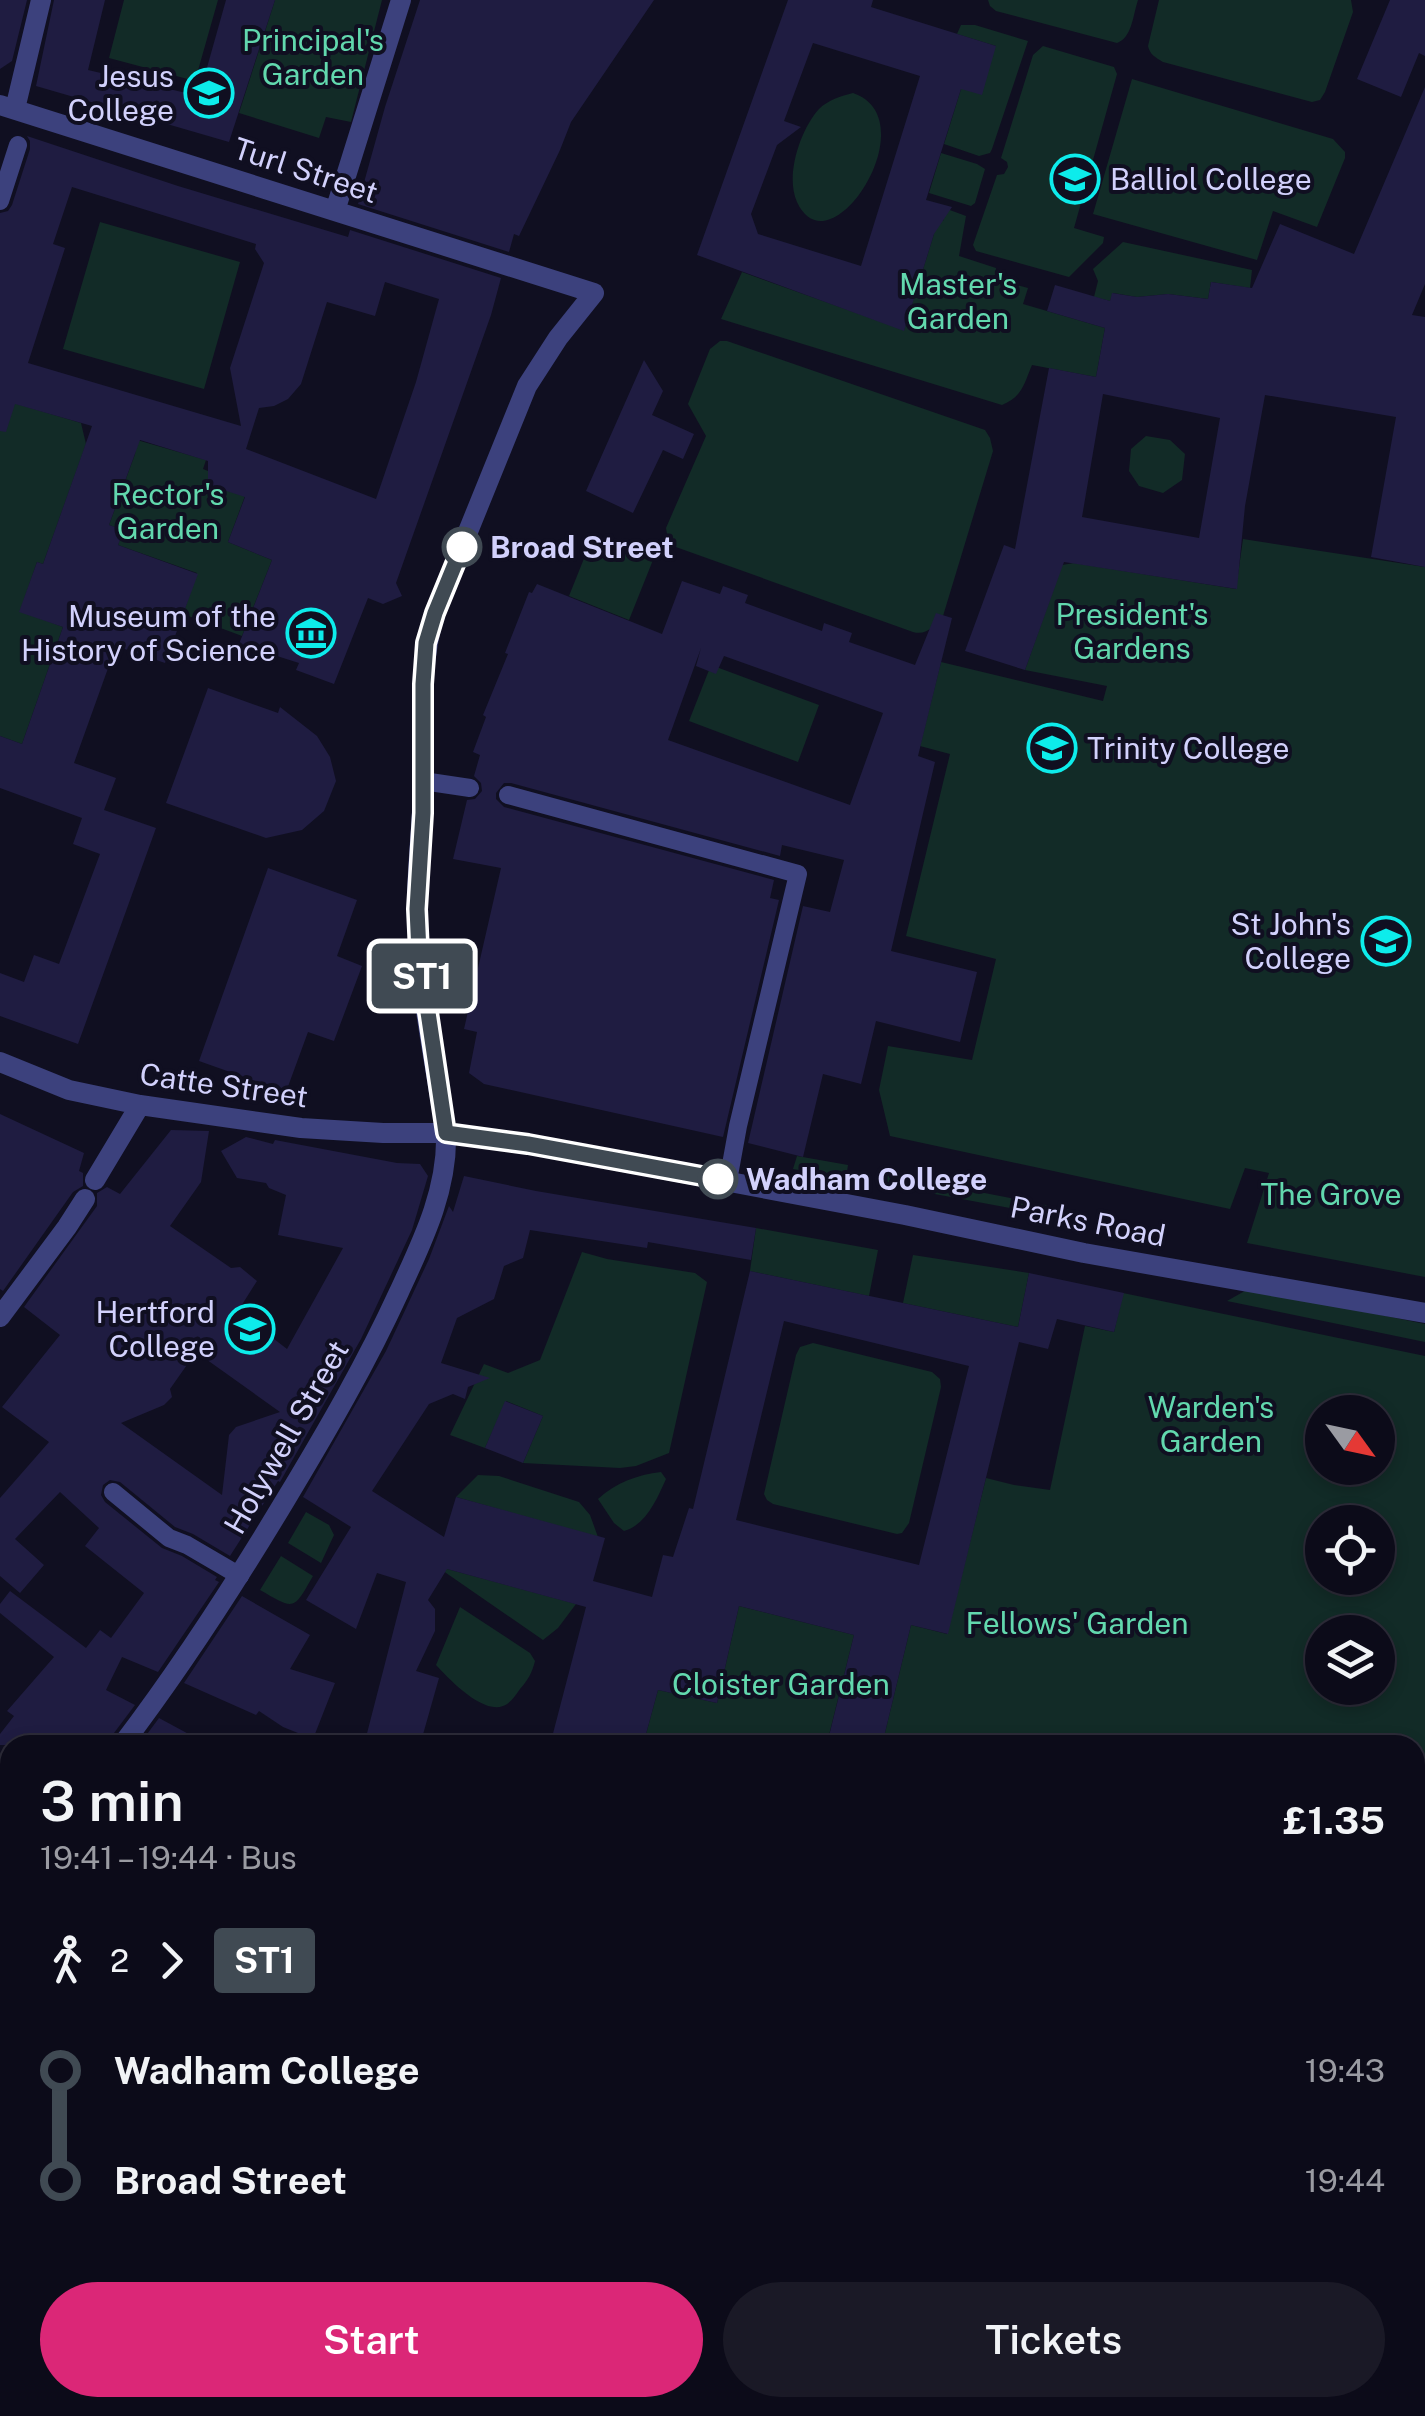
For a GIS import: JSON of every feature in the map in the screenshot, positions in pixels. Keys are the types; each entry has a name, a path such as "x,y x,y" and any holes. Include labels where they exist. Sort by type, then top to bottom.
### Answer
{"street":[{"path":"8,107 22,81 41,0"},
{"path":"335,211 401,0"},
{"name":"Turl Street","path":"8,107 594,293 527,386 435,613 426,643 423,684 423,782"},
{"path":"423,782 417,909 419,952 446,1133"},
{"name":"Catte Street","path":"0,1062 69,1090 140,1105 301,1128 446,1133"},
{"path":"0,1317 67,1227 140,1105"},
{"name":"Parks Road","path":"446,1133 528,1144 1084,1252 1425,1313"},
{"name":"Holywell Street","path":"129,1735 240,1576 375,1345 429,1222 445,1166 446,1133"}],"lane":[{"path":"0,201 18,144"},
{"path":"423,782 470,788"},
{"path":"508,795 798,874 728,1181"},
{"path":"114,1492 170,1538 240,1576"}],"green space":[{"path":"124,0 218,0 195,81 109,58"},
{"name":"Principal's Garden","path":"275,0 382,0 351,122 326,117 319,138 239,113"},
{"path":"988,0 1138,0 1129,31 1117,43 996,11"},
{"path":"1159,0 1351,0 1353,12 1325,92 1320,100 1312,102 1158,59 1148,46"},
{"path":"961,25 975,25 1028,41 992,149 979,156 944,144 961,89 996,46 957,34"},
{"path":"1043,46 1114,67 1117,74 1074,228 1104,237 1103,243 1069,277 976,251 973,245 997,175 1004,174 1008,167 1001,158 1033,55"},
{"path":"1132,79 1333,139 1345,152 1345,158 1317,227 1273,211 1257,260 1093,214"},
{"path":"853,93 874,108 881,131 877,158 866,184 849,206 830,219 812,219 797,202 794,191 794,167 801,141 819,109"},
{"path":"941,153 985,169 971,206 929,193"},
{"name":"Master's Garden","path":"947,209 966,216 959,256 996,268 995,279 1028,288 1023,304 1105,328 1096,377 1032,365 1018,394 1002,405 721,319 742,272 904,330 938,221 943,221"},
{"path":"100,222 240,262 204,389 63,349"},
{"path":"1123,242 1252,270 1250,288 1211,282 1208,299 1113,293 1110,301 1094,297 1098,281 1093,269"},
{"path":"720,341 985,430 993,451 943,616 930,629 913,632 673,546 668,540 666,528 706,436 688,404 710,349"},
{"path":"0,399 81,423 86,444 43,564 37,562 20,611 63,627 22,744 0,736"},
{"path":"1146,436 1170,440 1185,454 1182,480 1163,493 1139,486 1129,471 1131,449"},
{"name":"Rector's Garden","path":"137,440 206,460 203,469 208,471 208,485 245,496 228,542 272,560 242,636 183,614 197,573 118,545 123,530 109,525"},
{"path":"593,536 653,560 629,620 569,596"},
{"path":"1243,539 1425,567 1425,1277 1247,1243 1269,1173 1245,1168 1230,1209 890,1136 879,1090 888,1046 972,1060 996,959 906,936 950,754 920,746 941,662 1103,701 1107,686 1025,670 1062,565 1074,563 1236,589"},
{"path":"711,665 819,705 798,762 689,721"},
{"path":"797,1156 848,1165 846,1178 793,1169"},
{"path":"882,1173 1082,1212 1080,1221 881,1184"},
{"path":"756,1228 878,1250 869,1296 750,1271"},
{"path":"582,1252 695,1273 707,1282 669,1453 620,1468 523,1463 543,1416 506,1401 485,1448 450,1435 484,1364 508,1373 540,1360"},
{"path":"913,1255 1029,1273 1018,1327 903,1303"},
{"path":"1250,1288 1425,1324 1425,1342 1227,1301"},
{"path":"1123,1293 1425,1356 1425,1735 884,1735 911,1625 947,1634 986,1478 1050,1490 1085,1326 1114,1332"},
{"path":"813,1343 932,1372 940,1379 909,1523 902,1533 773,1504 764,1494 796,1355 800,1347"},
{"path":"661,1472 666,1479 650,1510 639,1523 624,1531 598,1499 628,1480"},
{"path":"478,1475 499,1476 579,1502 590,1515 598,1537 456,1497"},
{"path":"306,1512 329,1525 334,1535 321,1563 288,1543"},
{"path":"281,1556 313,1576 292,1604 260,1590"},
{"path":"436,1566 576,1604 543,1640"},
{"name":"Cloister Garden","path":"739,1606 854,1635 829,1735 646,1735 658,1690 717,1703"},
{"path":"460,1607 530,1653 535,1661 525,1683 503,1706 476,1700 436,1665"}],"building":[{"path":"0,0 27,0 12,61 0,69"},
{"path":"54,0 105,0 88,70 199,96 226,0 275,0 229,142 36,86"},
{"path":"420,0 654,0 571,122 519,236 514,234 509,252 358,204"},
{"path":"788,0 873,0 871,7 996,46 982,95 961,89 926,200 952,207 934,234 904,331 697,255","holes":["813,43 920,76 861,266 758,234 751,214 777,145 801,127 784,121"]},
{"path":"1390,0 1425,0 1425,56 1419,53 1401,97 1357,79"},
{"path":"1425,87 1425,284 1412,315 1425,317 1425,567 1371,557 1396,417 1265,395 1245,506 1237,589 1064,562 1025,670 965,651 1004,545 1015,549 1049,368 1096,377 1105,328 1047,311 1055,285 1110,301 1112,293 1208,299 1211,282 1252,288 1280,224 1354,254","holes":["1103,394 1220,418 1199,538 1082,517"]},
{"path":"27,136 348,237 350,230 501,278 396,583 402,596 383,604 368,598 334,684 296,670 299,663 239,644 272,560 228,542 245,497 208,485 208,461 140,440 109,525 124,530 118,545 198,574 179,625 172,623 178,628 165,663 116,646 74,763 116,778 104,810 156,828 78,1044 0,1016 0,973 24,982 34,955 59,964 100,854 73,844 82,818 0,788 0,736 22,744 63,627 19,612 37,562 43,564 92,426 15,404 6,432 0,431 0,213 12,205 30,141","holes":["72,187 256,244 264,263 230,368 241,426 28,363 65,248 53,244","385,282 439,299 376,499 246,449 259,408 288,399 301,384 327,302 375,316"]},
{"path":"644,360 663,391 652,415 694,434 683,459 663,450 633,513 586,491"},
{"path":"682,581 720,594 723,586 748,595 745,603 822,631 824,623 852,633 849,642 915,665 936,613 952,618 918,756 935,762 891,951 977,972 960,1042 876,1021 861,1084 823,1074 803,1157 748,1143 803,906 830,912 844,860 782,845 780,856 504,783 496,799 504,807 774,880 770,898 779,900 723,1137 484,1084 469,1073 477,1032 464,1029 501,868 453,859 467,800 475,799 482,791 474,776 480,755 473,752 486,717 483,715 529,592 537,584 662,634","holes":["701,648 696,666 716,674 724,656 883,713 850,805 668,740"]},
{"path":"208,688 278,713 280,707 317,736 330,757 336,781 324,811 302,830 266,838 166,803"},
{"path":"268,868 357,900 337,956 362,966 334,1041 308,1032 286,1092 199,1061"},
{"path":"0,1114 84,1153 79,1171 83,1173 83,1186 73,1192 3,1291 0,1289"},
{"path":"171,1130 209,1131 201,1182 170,1226 257,1281 238,1311 287,1349 343,1248 278,1235 286,1195 266,1183 237,1178 221,1151 246,1137 273,1144 275,1140 420,1164 428,1176 412,1230 361,1339 280,1482 230,1556 175,1527 120,1482 110,1480 103,1485 101,1495 105,1502 162,1548 182,1556 219,1582 158,1672 122,1657 106,1690 135,1705 112,1735 0,1735 14,1716 7,1711 54,1657 0,1613 0,1604 10,1591 86,1648 100,1630 111,1638 144,1593 85,1546 99,1528 60,1492 15,1539 44,1565 20,1593 0,1576 0,1498 49,1442 2,1407 60,1335 24,1307 97,1206 97,1193 107,1187 120,1194","holes":["196,1352 280,1412 236,1427 229,1435 222,1495 121,1423 164,1405 172,1397 170,1389"]},
{"path":"464,1176 756,1228 751,1260 648,1242 647,1248 530,1230 523,1258 504,1266 494,1299 457,1318 441,1363 490,1378 468,1387 465,1399 453,1394 429,1404 372,1491 444,1537 456,1497 605,1538 593,1581 652,1597 663,1555 673,1557 689,1508 693,1509 750,1271 1018,1327 1029,1273 1124,1293 1114,1332 1057,1319 1048,1349 1019,1342 948,1634 911,1625 884,1735 829,1735 854,1635 739,1606 717,1703 658,1690 646,1735 553,1735 586,1607 447,1569 428,1600 435,1609 435,1631 416,1671 439,1678 423,1735 367,1735 406,1582 377,1573 356,1629 306,1600 351,1527 303,1497 386,1351 449,1206 453,1212","holes":["784,1321 969,1366 919,1565 736,1520"]},
{"path":"505,1401 543,1416 523,1463 485,1448"},
{"path":"242,1596 310,1635 290,1669 335,1683 315,1735 303,1735 259,1711 256,1715 184,1683"},
{"path":"159,1718 190,1735 146,1735"}],"bus line":[{"name":"ST1","path":"462,547 426,643 423,684 419,952 446,1133 718,1179"}],"place":[{"name":"Jesus College","path":"209,93"},
{"name":"Balliol College","path":"1075,179"},
{"name":"Broad Street","path":"462,547"},
{"name":"Museum of the History of Science","path":"311,633"},
{"name":"Trinity College","path":"1052,748"},
{"name":"St John's College","path":"1386,941"},
{"name":"Wadham College","path":"718,1179"},
{"name":"Hertford College","path":"250,1329"}],"park label":[{"name":"President's Gardens","path":"1132,631"},
{"name":"The Grove","path":"1331,1194"},
{"name":"Warden's Garden","path":"1211,1424"},
{"name":"Fellows' Garden","path":"1077,1623"}]}
